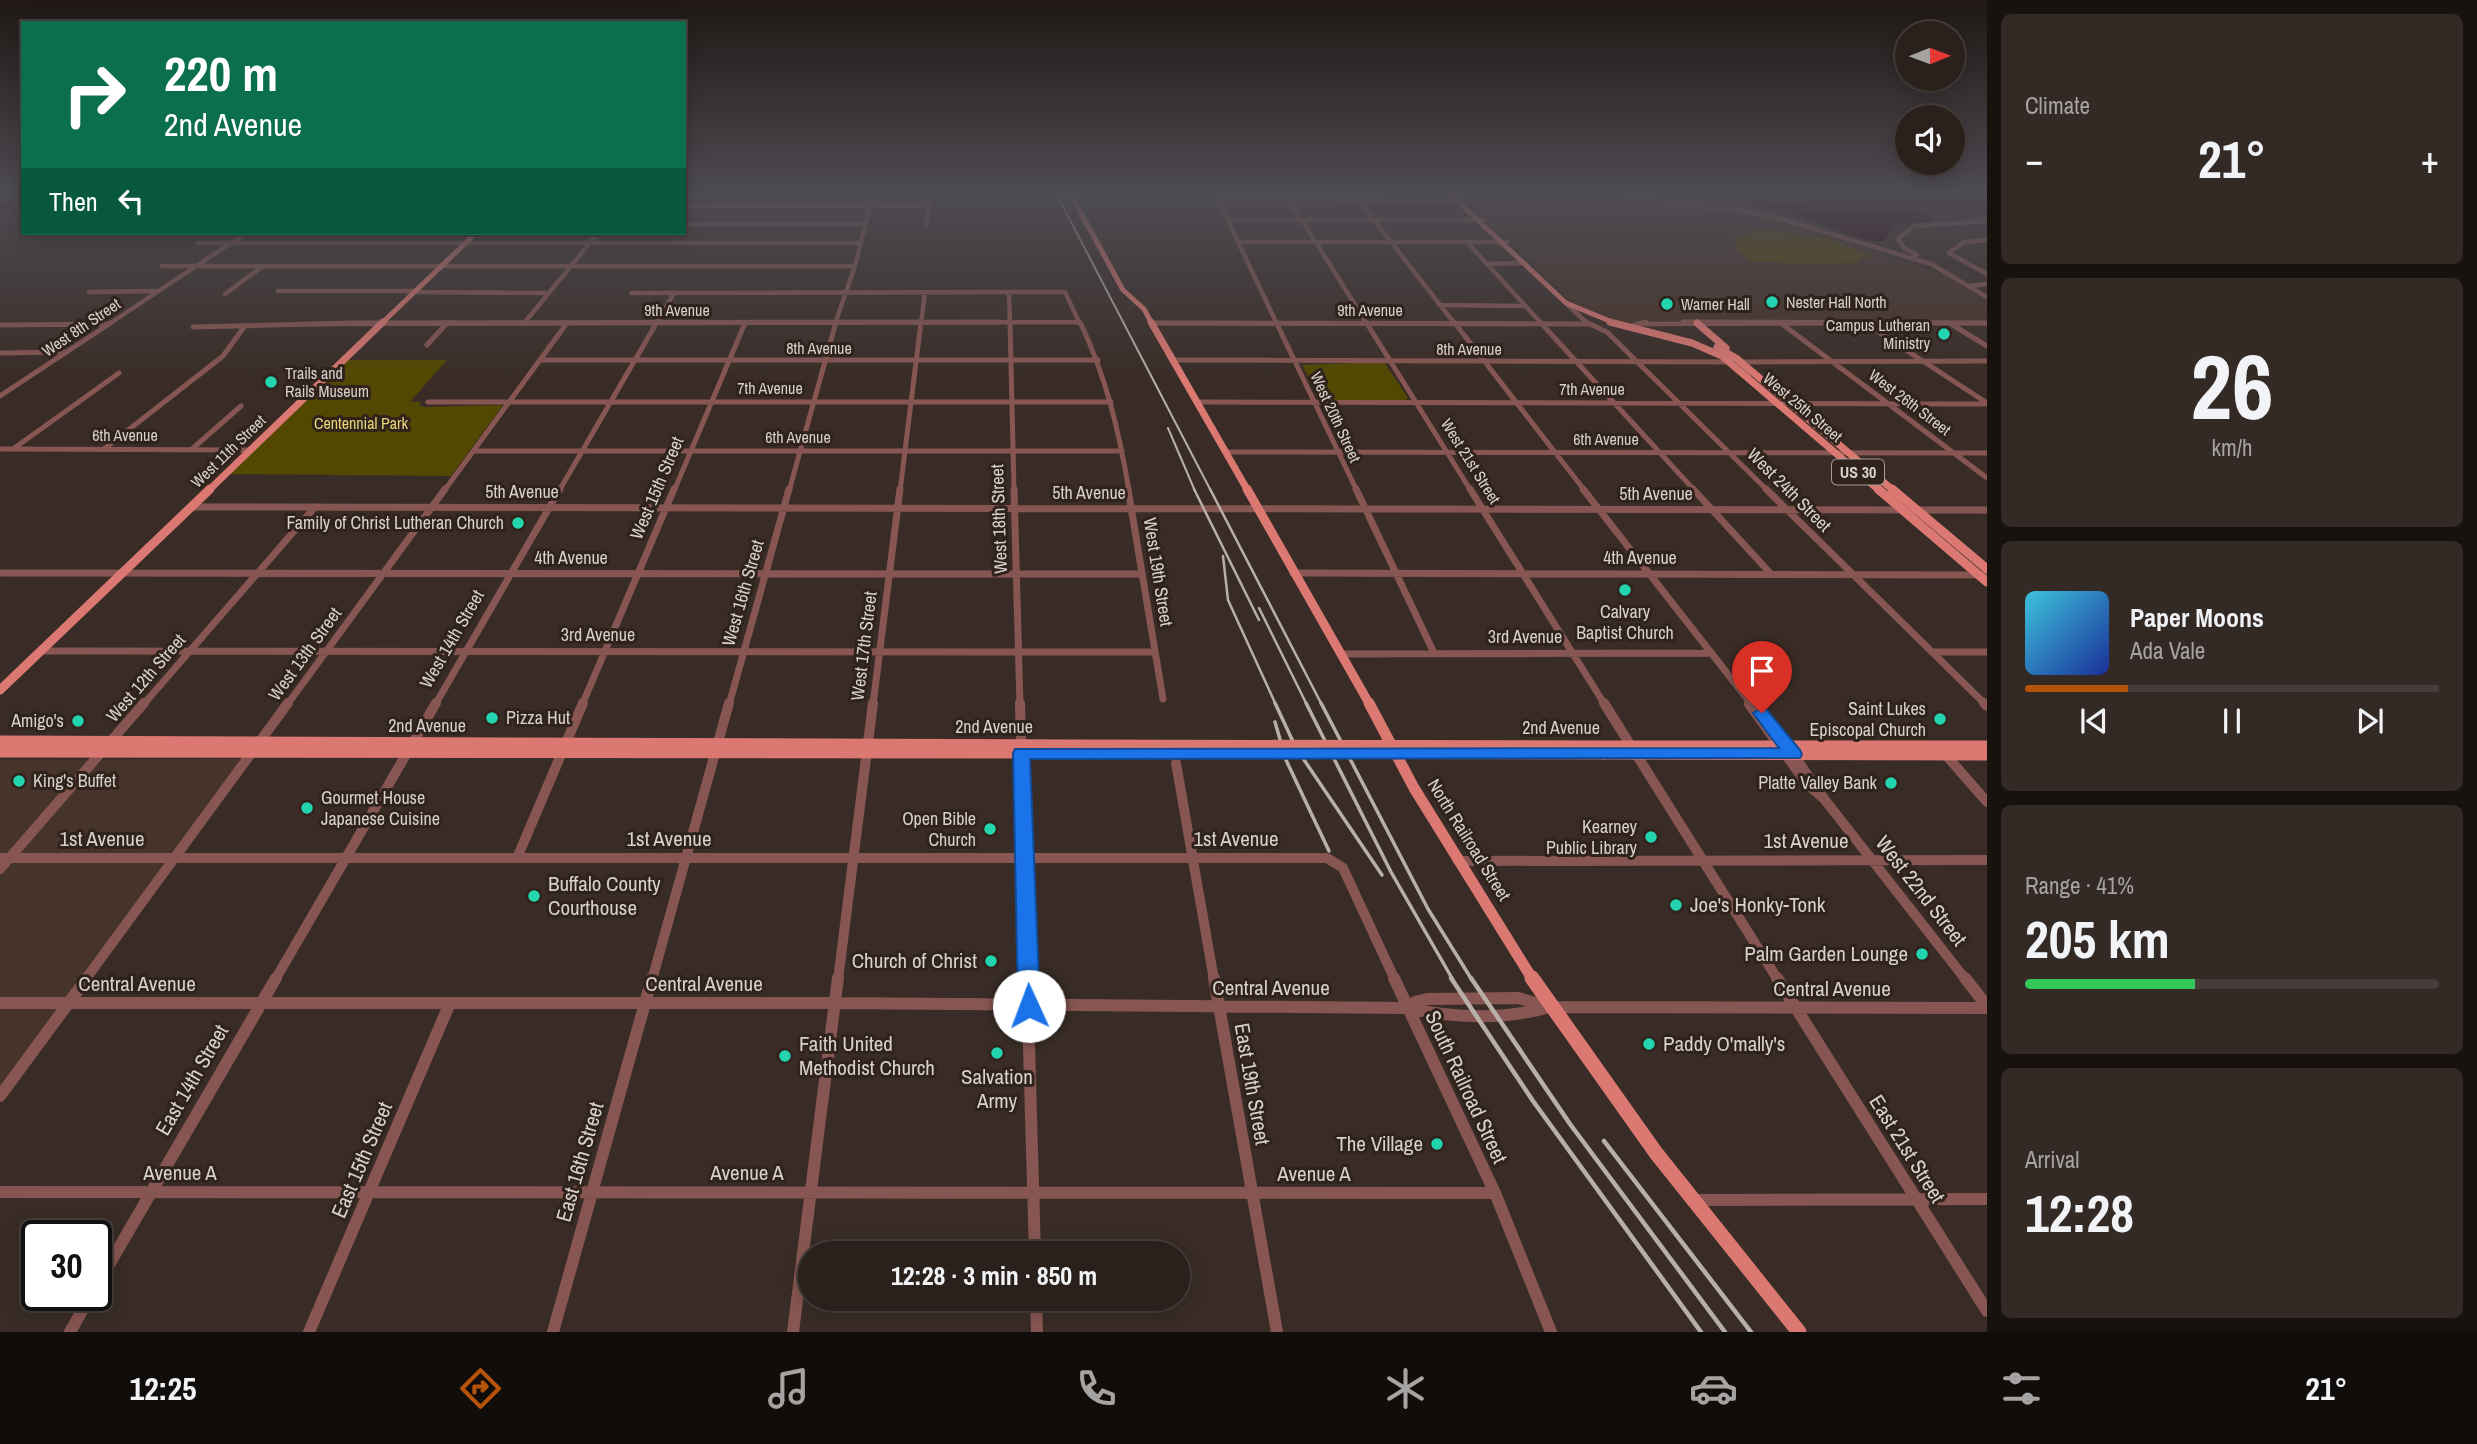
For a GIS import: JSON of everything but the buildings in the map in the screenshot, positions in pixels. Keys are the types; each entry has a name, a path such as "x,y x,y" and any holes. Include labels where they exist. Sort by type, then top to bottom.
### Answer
{"main road":[{"name":"West 11th Street","path":"0,690 453,255"},
{"name":"North Railroad Street","path":"1104,255 1123,290 1142,307 1414,788 1550,1007 1693,1200 1798,1332"},
{"name":"West 24th Street","path":"1513,255 1566,303 1596,317 1632,326"},
{"name":"West 24th Street","path":"1522,255 1574,304 1632,326"},
{"path":"1697,323 1735,360"},
{"name":"West 25th Street","path":"1632,326 1653,330 1735,360 1760,378 1987,569"},
{"name":"West 25th Street","path":"1735,360 1777,403 1987,582"},
{"name":"2nd Avenue","path":"0,741 255,748"},
{"name":"2nd Avenue","path":"0,752 255,748 1786,750 1987,746"},
{"name":"2nd Avenue","path":"1786,750 1987,755"}],"street":[{"name":"West 8th Street","path":"0,397 213,255"},
{"path":"525,322 579,255"},
{"name":"West 16th Street","path":"645,1003 835,323 858,255"},
{"name":"West 20th Street","path":"1245,255 1434,653"},
{"name":"West 21st Street","path":"1324,255 1795,1008"},
{"name":"West 22nd Street","path":"1401,255 1748,700 1755,715 1786,750 1813,790 1825,800 1987,1007"},
{"path":"1479,255 1772,574"},
{"path":"1900,255 1938,267 1987,296"},
{"path":"1910,255 1950,275"},
{"path":"1953,255 1987,274"},
{"path":"1487,264 1522,263"},
{"path":"225,293 263,265"},
{"path":"162,266 855,266"},
{"path":"1968,286 1987,284"},
{"path":"89,292 157,291"},
{"path":"278,291 549,293"},
{"name":"West 19th Street","path":"1009,293 1065,292 1098,360 1122,451 1163,699"},
{"path":"631,293 1009,293"},
{"name":"West 14th Street","path":"260,1003 674,293"},
{"name":"West 17th Street","path":"793,1332 925,293"},
{"name":"West 18th Street","path":"1009,293 1035,1241"},
{"name":"West 24th Street","path":"1566,303 1588,324 1603,328 1987,706"},
{"path":"1439,305 1525,306"},
{"name":"9th Avenue","path":"193,327 448,322 1079,322"},
{"path":"427,345 448,322"},
{"name":"West 13th Street","path":"0,1096 567,323"},
{"name":"West 15th Street","path":"517,858 745,323"},
{"name":"9th Avenue","path":"1151,323 1588,324"},
{"path":"1653,330 1677,323"},
{"path":"1632,326 1677,323 1987,323"},
{"path":"0,325 108,324"},
{"name":"West 26th Street","path":"1782,324 1987,478"},
{"path":"1866,324 1987,404"},
{"path":"1951,324 1987,346"},
{"path":"104,449 223,356 244,327"},
{"path":"0,353 66,352"},
{"name":"8th Avenue","path":"540,360 1098,360"},
{"name":"8th Avenue","path":"1172,360 1987,361"},
{"name":"8th Avenue","path":"1735,360 1760,378"},
{"path":"13,449 119,373"},
{"name":"7th Avenue","path":"428,402 1111,402"},
{"name":"7th Avenue","path":"1197,402 1987,404"},
{"path":"192,449 241,406"},
{"name":"6th Avenue","path":"0,449 250,450"},
{"name":"6th Avenue","path":"473,451 1122,451"},
{"name":"6th Avenue","path":"1225,452 1987,453"},
{"name":"5th Avenue","path":"191,507 1987,510"},
{"name":"West 12th Street","path":"0,869 5,858 111,742 315,507"},
{"name":"4th Avenue","path":"0,573 1142,574"},
{"name":"4th Avenue","path":"1293,573 1982,575"},
{"name":"3rd Avenue","path":"41,651 1154,652"},
{"path":"1932,652 1987,652"},
{"name":"3rd Avenue","path":"1340,654 1711,653"},
{"path":"0,679 12,679"},
{"path":"1937,746 1987,802"},
{"path":"1176,763 1219,1007"},
{"name":"1st Avenue","path":"5,858 1327,858 1336,863"},
{"name":"1st Avenue","path":"1458,861 1987,860"},
{"name":"South Railroad Street","path":"1336,863 1343,868 1495,1193 1551,1332"},
{"name":"Central Avenue","path":"0,1003 835,1003 1408,1008 1434,1015 1533,1013 1550,1007 1987,1007"},
{"name":"East 14th Street","path":"112,1259 260,1003"},
{"name":"East 15th Street","path":"309,1332 450,1003"},
{"name":"East 16th Street","path":"553,1332 645,1003"},
{"name":"East 19th Street","path":"1219,1007 1277,1332"},
{"name":"East 21st Street","path":"1795,1008 1987,1311"},
{"name":"Avenue A","path":"0,1192 1495,1193"},
{"path":"1693,1200 1987,1199"},
{"path":"70,1332 82,1311"},
{"path":"1036,1311 1037,1332"}],"shaded area":[{"path":"1523,255 1885,255 1942,274 1987,299 1987,322 1627,322 1574,304"},
{"path":"242,759 0,1087 0,760"}],"green space":[{"path":"1743,255 1873,257 1861,257 1863,258 1856,263 1754,263"},
{"name":"Centennial Park","path":"348,360 447,360 410,402 421,402 419,405 425,407 503,405 451,476 230,474"},
{"path":"1384,362 1408,398 1406,400 1322,401 1302,365"}],"railway":[{"path":"1088,255 1211,491"},
{"path":"1168,428 1195,491"},
{"path":"1194,489 1259,620"},
{"path":"1210,489 1322,705"},
{"path":"1223,556 1228,600 1276,705"},
{"path":"1259,608 1307,704"},
{"path":"1275,703 1296,748 1382,875"},
{"path":"1321,703 1428,909 1472,980"},
{"path":"1307,704 1391,872 1453,980"},
{"path":"1275,722 1286,760 1329,851"},
{"path":"1451,978 1533,1101 1701,1332"},
{"path":"1471,978 1570,1124 1725,1332"},
{"path":"1604,1141 1751,1332"}],"place":[{"name":"Nester Hall North","path":"1772,302"},
{"name":"Warner Hall","path":"1667,304"},
{"name":"Campus Lutheran Ministry","path":"1944,334"},
{"name":"Trails and Rails Museum","path":"271,382"},
{"name":"Family of Christ Lutheran Church","path":"518,523"},
{"name":"Calvary Baptist Church","path":"1625,590"},
{"name":"Pizza Hut","path":"492,718"},
{"name":"Saint Lukes Episcopal Church","path":"1940,719"},
{"name":"Amigo's","path":"78,721"},
{"name":"King's Buffet","path":"19,781"},
{"name":"Platte Valley Bank","path":"1891,783"},
{"name":"Gourmet House Japanese Cuisine","path":"307,808"},
{"name":"Open Bible Church","path":"990,829"},
{"name":"Kearney Public Library","path":"1651,837"},
{"name":"Buffalo County Courthouse","path":"534,896"},
{"name":"Joe's Honky-Tonk","path":"1676,905"},
{"name":"Palm Garden Lounge","path":"1922,954"},
{"name":"Church of Christ","path":"991,961"},
{"name":"Paddy O'mally's","path":"1649,1044"},
{"name":"Salvation Army","path":"997,1053"},
{"name":"Faith United Methodist Church","path":"785,1056"},
{"name":"The Village","path":"1437,1144"}],"route":[{"path":"1029,1006 1021,753 1794,754 1762,713"}]}
